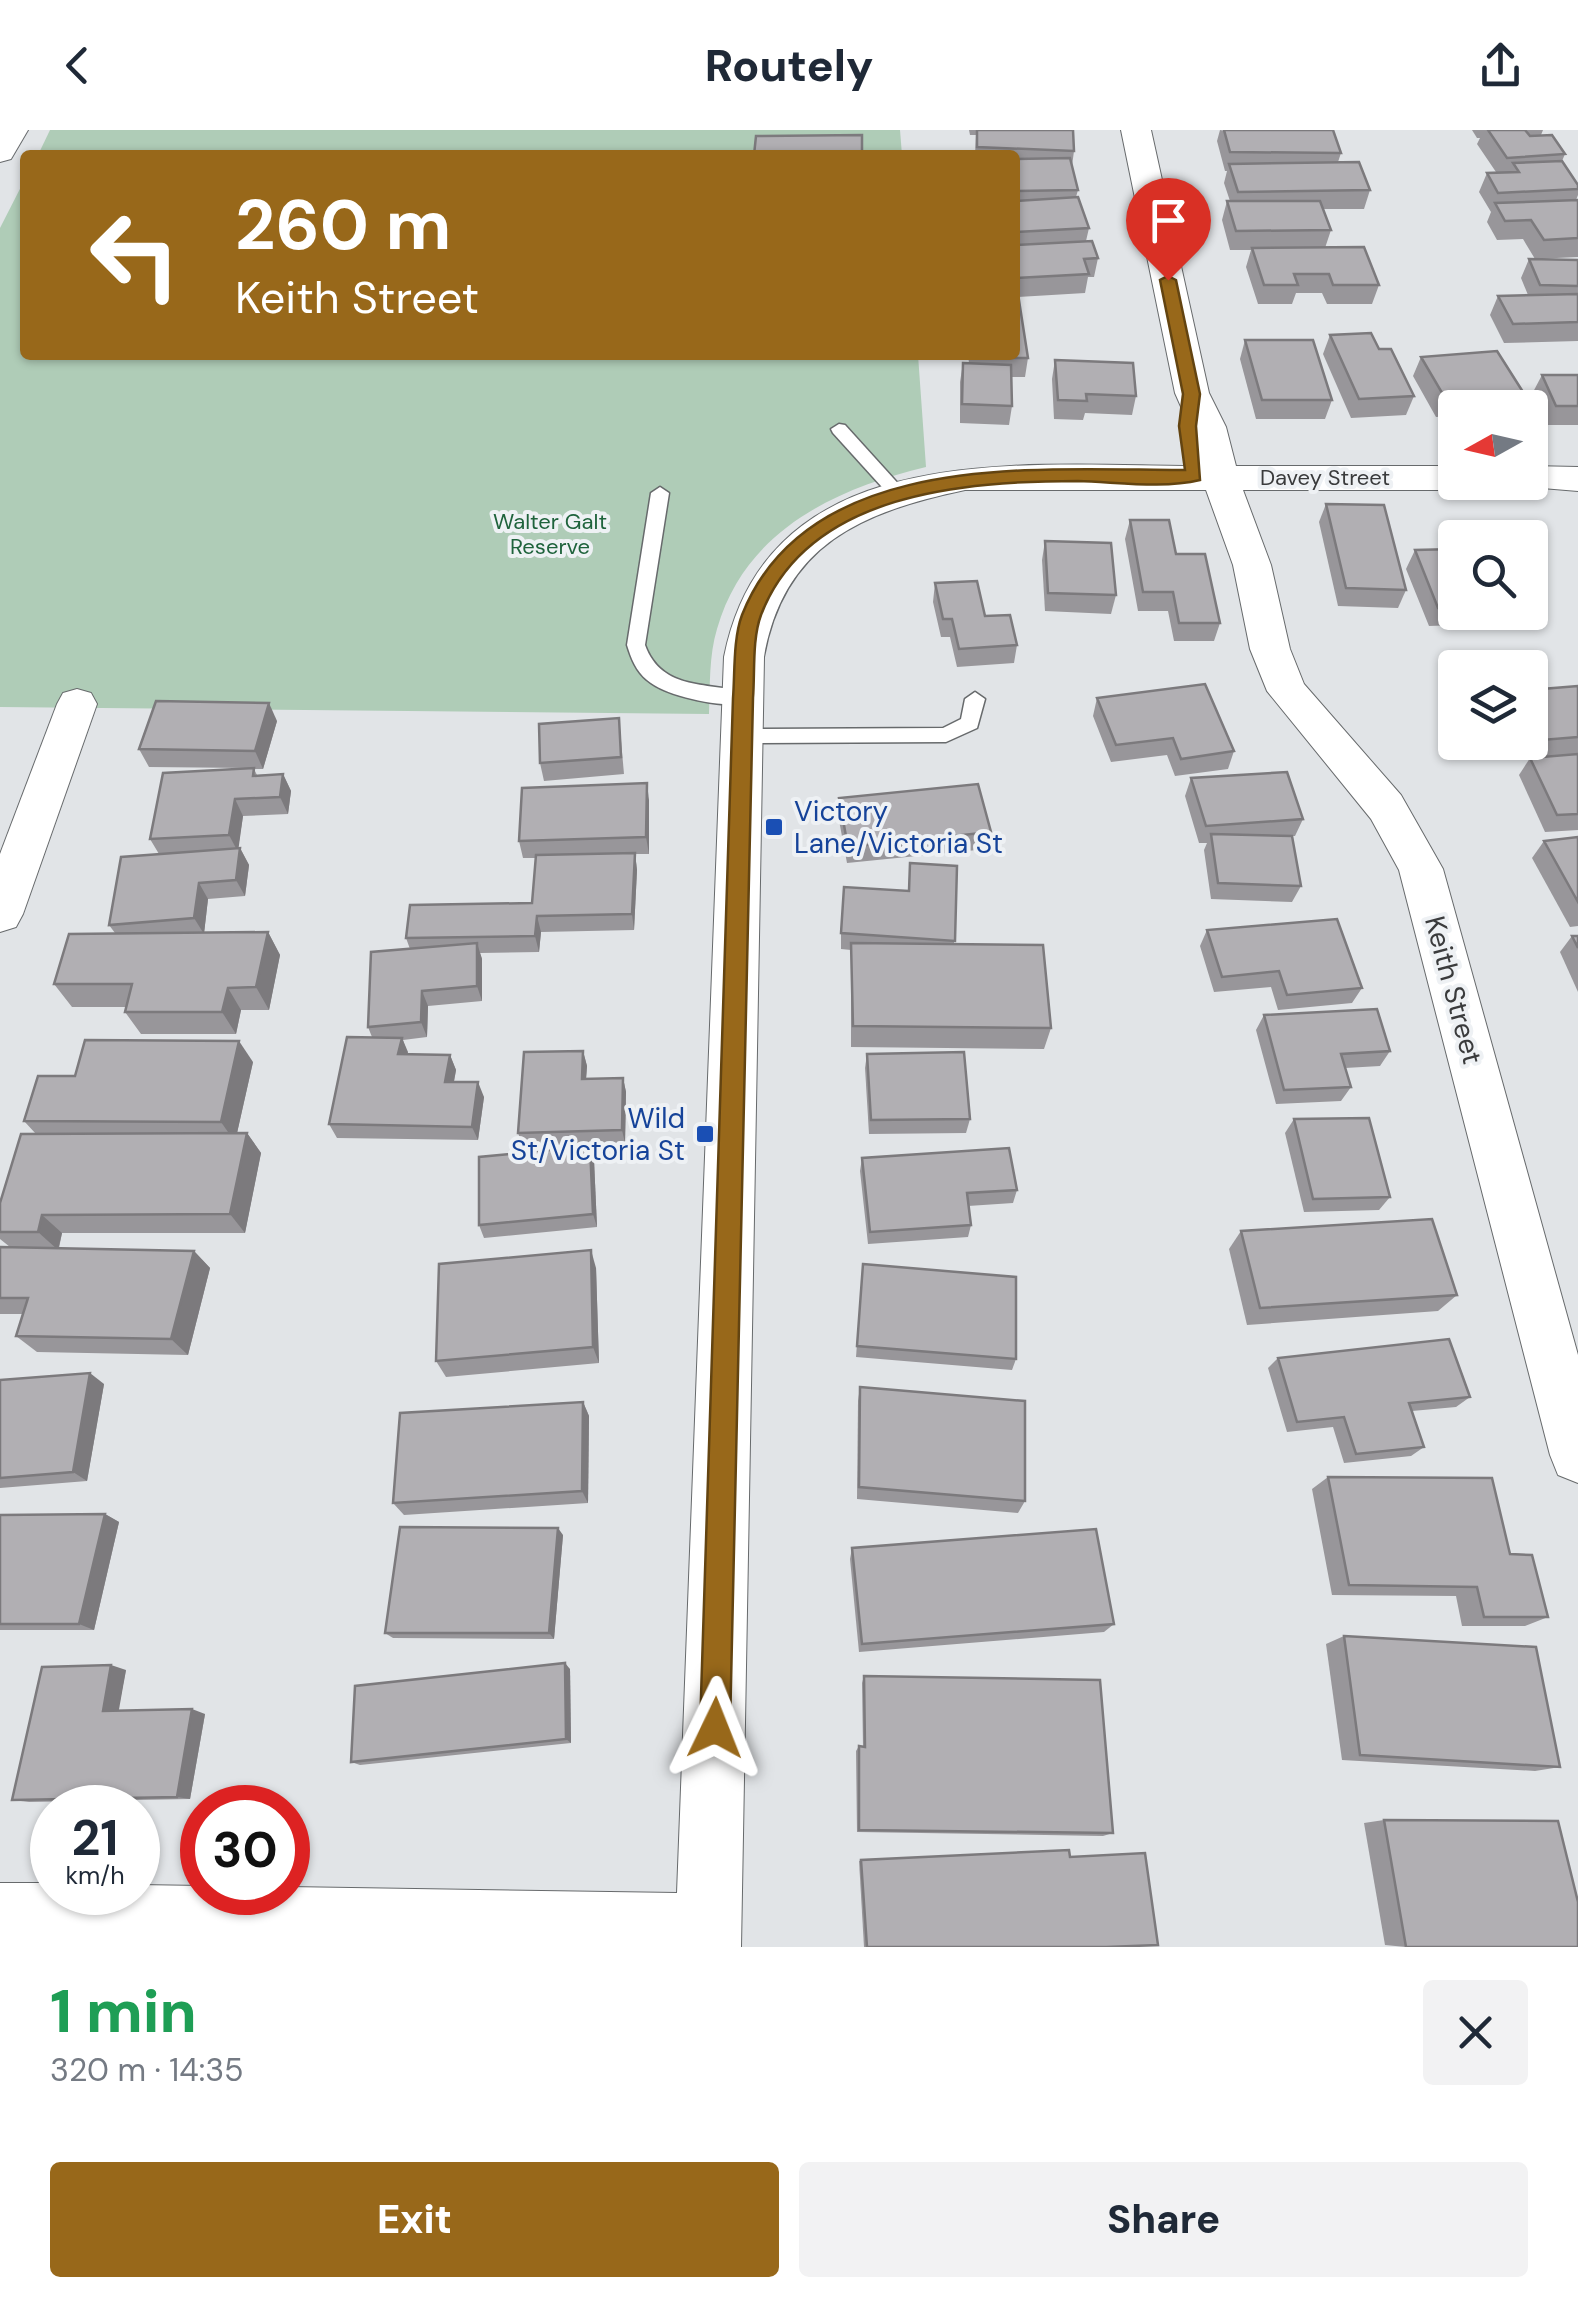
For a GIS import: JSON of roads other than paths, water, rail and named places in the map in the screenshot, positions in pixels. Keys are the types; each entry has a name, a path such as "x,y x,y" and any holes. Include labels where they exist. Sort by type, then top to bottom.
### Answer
{"street":[{"path":"0,153 13,130"},
{"name":"Keith Street","path":"1136,130 1192,394 1187,426 1220,476 1252,564 1270,649 1286,691 1386,807 1422,869 1578,1455"},
{"name":"Davey Street","path":"709,1937 745,636 756,600 768,579 813,533 897,493 992,475 1438,478"},
{"path":"1548,478 1578,479"},
{"path":"0,914 77,704"},
{"path":"0,1915 709,1937"}],"lane":[{"path":"839,429 897,493"},
{"path":"660,493 636,645 648,675 743,717 946,735 970,723 974,699"}],"place":[{"name":"Victory Lane/Victoria St","path":"774,827"},
{"name":"Wild St/Victoria St","path":"705,1134"}],"park label":[{"name":"Walter Galt Reserve","path":"550,534"}]}
